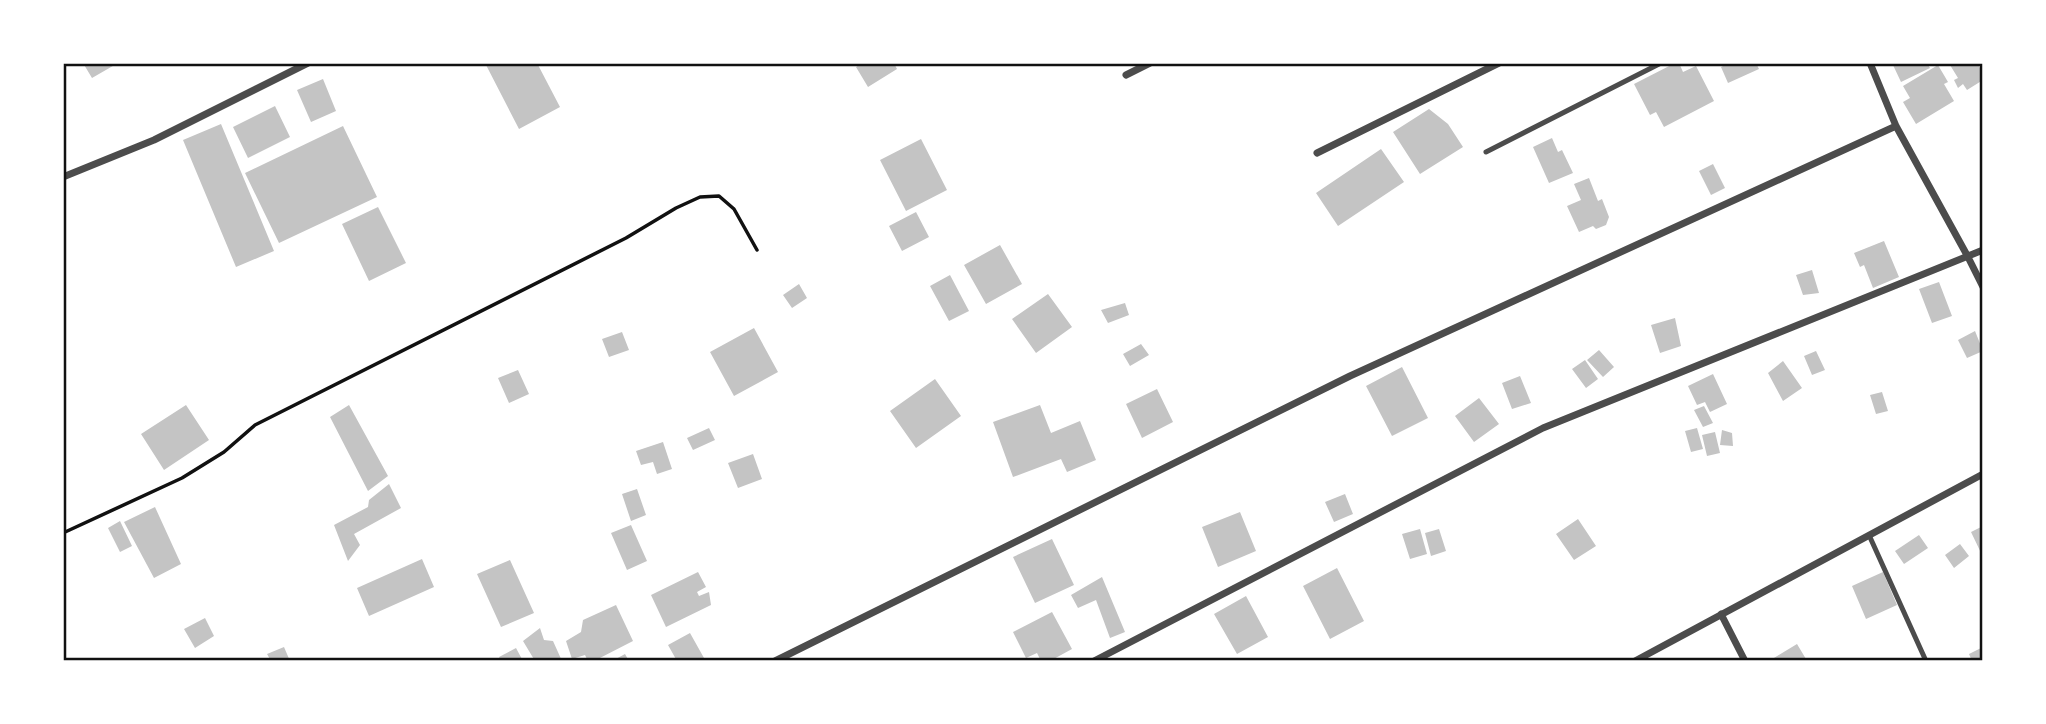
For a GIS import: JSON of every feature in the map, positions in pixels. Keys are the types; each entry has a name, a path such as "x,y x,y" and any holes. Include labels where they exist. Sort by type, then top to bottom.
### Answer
{"street":[{"path":"63,177 154,140 308,63"},
{"path":"1126,75 1150,63"},
{"path":"1317,153 1499,63"},
{"path":"1870,63 1896,126 1983,287"},
{"path":"775,661 1350,376 1896,126"},
{"path":"1094,661 1543,428 1983,250"},
{"path":"1634,661 1983,474"},
{"path":"1721,614 1745,661"}],"lane":[{"path":"1486,152 1661,63"},
{"path":"1869,535 1926,661"}],"path":[{"path":"63,533 182,478 224,453 255,425 613,244 700,197 719,196 734,209 757,250"}],"building":[{"path":"83,63 118,63 92,78"},
{"path":"485,63 537,63 560,107 519,129"},
{"path":"862,63 894,63 897,69 868,87 856,67"},
{"path":"1679,63 1683,72 1696,66 1714,101 1664,127 1656,112 1650,115 1634,84"},
{"path":"1729,63 1756,63 1759,69 1728,83 1721,67"},
{"path":"1927,63 1930,68 1901,82 1893,65"},
{"path":"1977,63 1983,73 1983,80 1967,90 1963,84 1958,88 1954,80 1958,78 1950,65"},
{"path":"1938,65 1948,82 1944,84 1954,101 1916,124 1903,102 1910,98 1903,86"},
{"path":"323,79 336,111 311,122 297,90"},
{"path":"275,106 290,137 248,158 233,127"},
{"path":"1429,109 1448,124 1463,147 1420,174 1393,132"},
{"path":"221,124 274,251 236,267 183,140"},
{"path":"343,126 377,197 279,243 245,173"},
{"path":"1552,138 1558,152 1562,150 1573,173 1549,183 1533,147"},
{"path":"921,139 947,190 906,211 880,160"},
{"path":"1381,149 1404,182 1338,226 1316,193"},
{"path":"1713,164 1725,188 1711,195 1699,171"},
{"path":"1589,178 1598,201 1602,199 1609,217 1606,225 1596,229 1593,226 1579,232 1567,206 1581,200 1574,184"},
{"path":"378,207 406,263 369,281 342,224"},
{"path":"916,212 929,237 902,251 889,226"},
{"path":"1884,241 1899,277 1873,288 1864,265 1860,267 1854,253"},
{"path":"1000,245 1022,284 986,304 964,265"},
{"path":"1812,270 1819,293 1803,295 1796,275"},
{"path":"950,275 969,311 949,321 930,286"},
{"path":"1939,282 1952,316 1932,323 1919,289"},
{"path":"799,284 807,298 792,308 783,295"},
{"path":"1048,294 1072,327 1036,353 1012,319"},
{"path":"1125,303 1129,315 1108,323 1101,310"},
{"path":"1675,318 1681,346 1660,353 1651,325"},
{"path":"754,328 778,372 734,396 710,352"},
{"path":"1975,331 1983,351 1967,358 1958,340"},
{"path":"622,332 629,350 609,357 602,339"},
{"path":"1141,344 1149,355 1130,366 1123,354"},
{"path":"1599,350 1614,367 1603,377 1587,360"},
{"path":"1816,351 1825,370 1812,375 1804,356"},
{"path":"1585,360 1598,379 1586,388 1572,369"},
{"path":"1783,361 1802,388 1783,401 1768,373"},
{"path":"1402,367 1428,418 1392,436 1366,386"},
{"path":"518,370 529,394 509,403 498,378"},
{"path":"1713,374 1727,404 1710,412 1705,402 1697,405 1688,386"},
{"path":"1520,376 1531,403 1512,409 1502,383"},
{"path":"935,379 961,416 916,448 890,411"},
{"path":"1157,389 1173,422 1142,438 1126,404"},
{"path":"1882,392 1888,411 1876,414 1870,395"},
{"path":"1479,398 1499,424 1474,442 1455,416"},
{"path":"186,405 209,440 164,470 141,434"},
{"path":"349,405 388,476 368,491 330,417"},
{"path":"1040,405 1051,433 1080,421 1096,460 1067,472 1061,459 1013,477 993,422"},
{"path":"1704,406 1713,423 1703,427 1694,410"},
{"path":"709,428 715,440 693,450 687,438"},
{"path":"1697,428 1703,449 1691,452 1685,431"},
{"path":"1722,430 1732,433 1733,446 1720,445"},
{"path":"1715,432 1720,453 1707,456 1702,435"},
{"path":"663,442 672,469 657,474 653,462 641,465 636,451"},
{"path":"753,454 762,479 738,488 728,463"},
{"path":"389,484 401,508 354,534 360,545 348,561 334,525 368,507 369,500"},
{"path":"637,489 646,515 631,521 622,494"},
{"path":"1345,494 1353,514 1334,522 1325,502"},
{"path":"155,507 181,564 154,578 124,522"},
{"path":"1240,512 1256,551 1218,567 1202,527"},
{"path":"1578,519 1596,546 1574,560 1556,534"},
{"path":"120,521 132,546 120,552 108,528"},
{"path":"631,525 647,561 627,570 611,533"},
{"path":"1983,526 1983,557 1971,532"},
{"path":"1420,529 1427,554 1410,559 1402,534"},
{"path":"1439,529 1446,551 1431,556 1425,533"},
{"path":"1919,535 1928,548 1904,564 1895,551"},
{"path":"1052,539 1074,585 1035,603 1013,557"},
{"path":"1960,544 1969,556 1954,568 1945,555"},
{"path":"422,559 434,587 369,616 357,588"},
{"path":"510,560 534,613 501,627 477,574"},
{"path":"1337,568 1364,621 1330,639 1303,586"},
{"path":"698,572 706,587 697,592 699,596 709,592 711,605 666,627 651,595"},
{"path":"1883,572 1897,605 1866,619 1852,586"},
{"path":"1102,577 1125,632 1110,638 1096,600 1078,608 1071,595"},
{"path":"1246,596 1268,637 1237,654 1214,614"},
{"path":"616,605 633,641 594,661 588,661 585,655 572,659 566,641 581,632 583,620"},
{"path":"1052,612 1072,649 1050,661 1041,661 1037,653 1026,658 1013,632"},
{"path":"205,618 214,636 195,648 184,629"},
{"path":"540,628 544,640 553,641 562,661 535,661 523,641"},
{"path":"690,633 704,658 700,661 677,661 668,645"},
{"path":"1797,644 1806,659 1769,661"},
{"path":"284,647 290,661 271,661 267,654"},
{"path":"1983,647 1983,661 1972,661 1969,654"},
{"path":"516,648 523,661 501,661 499,657"},
{"path":"625,654 629,661 612,661"}]}
